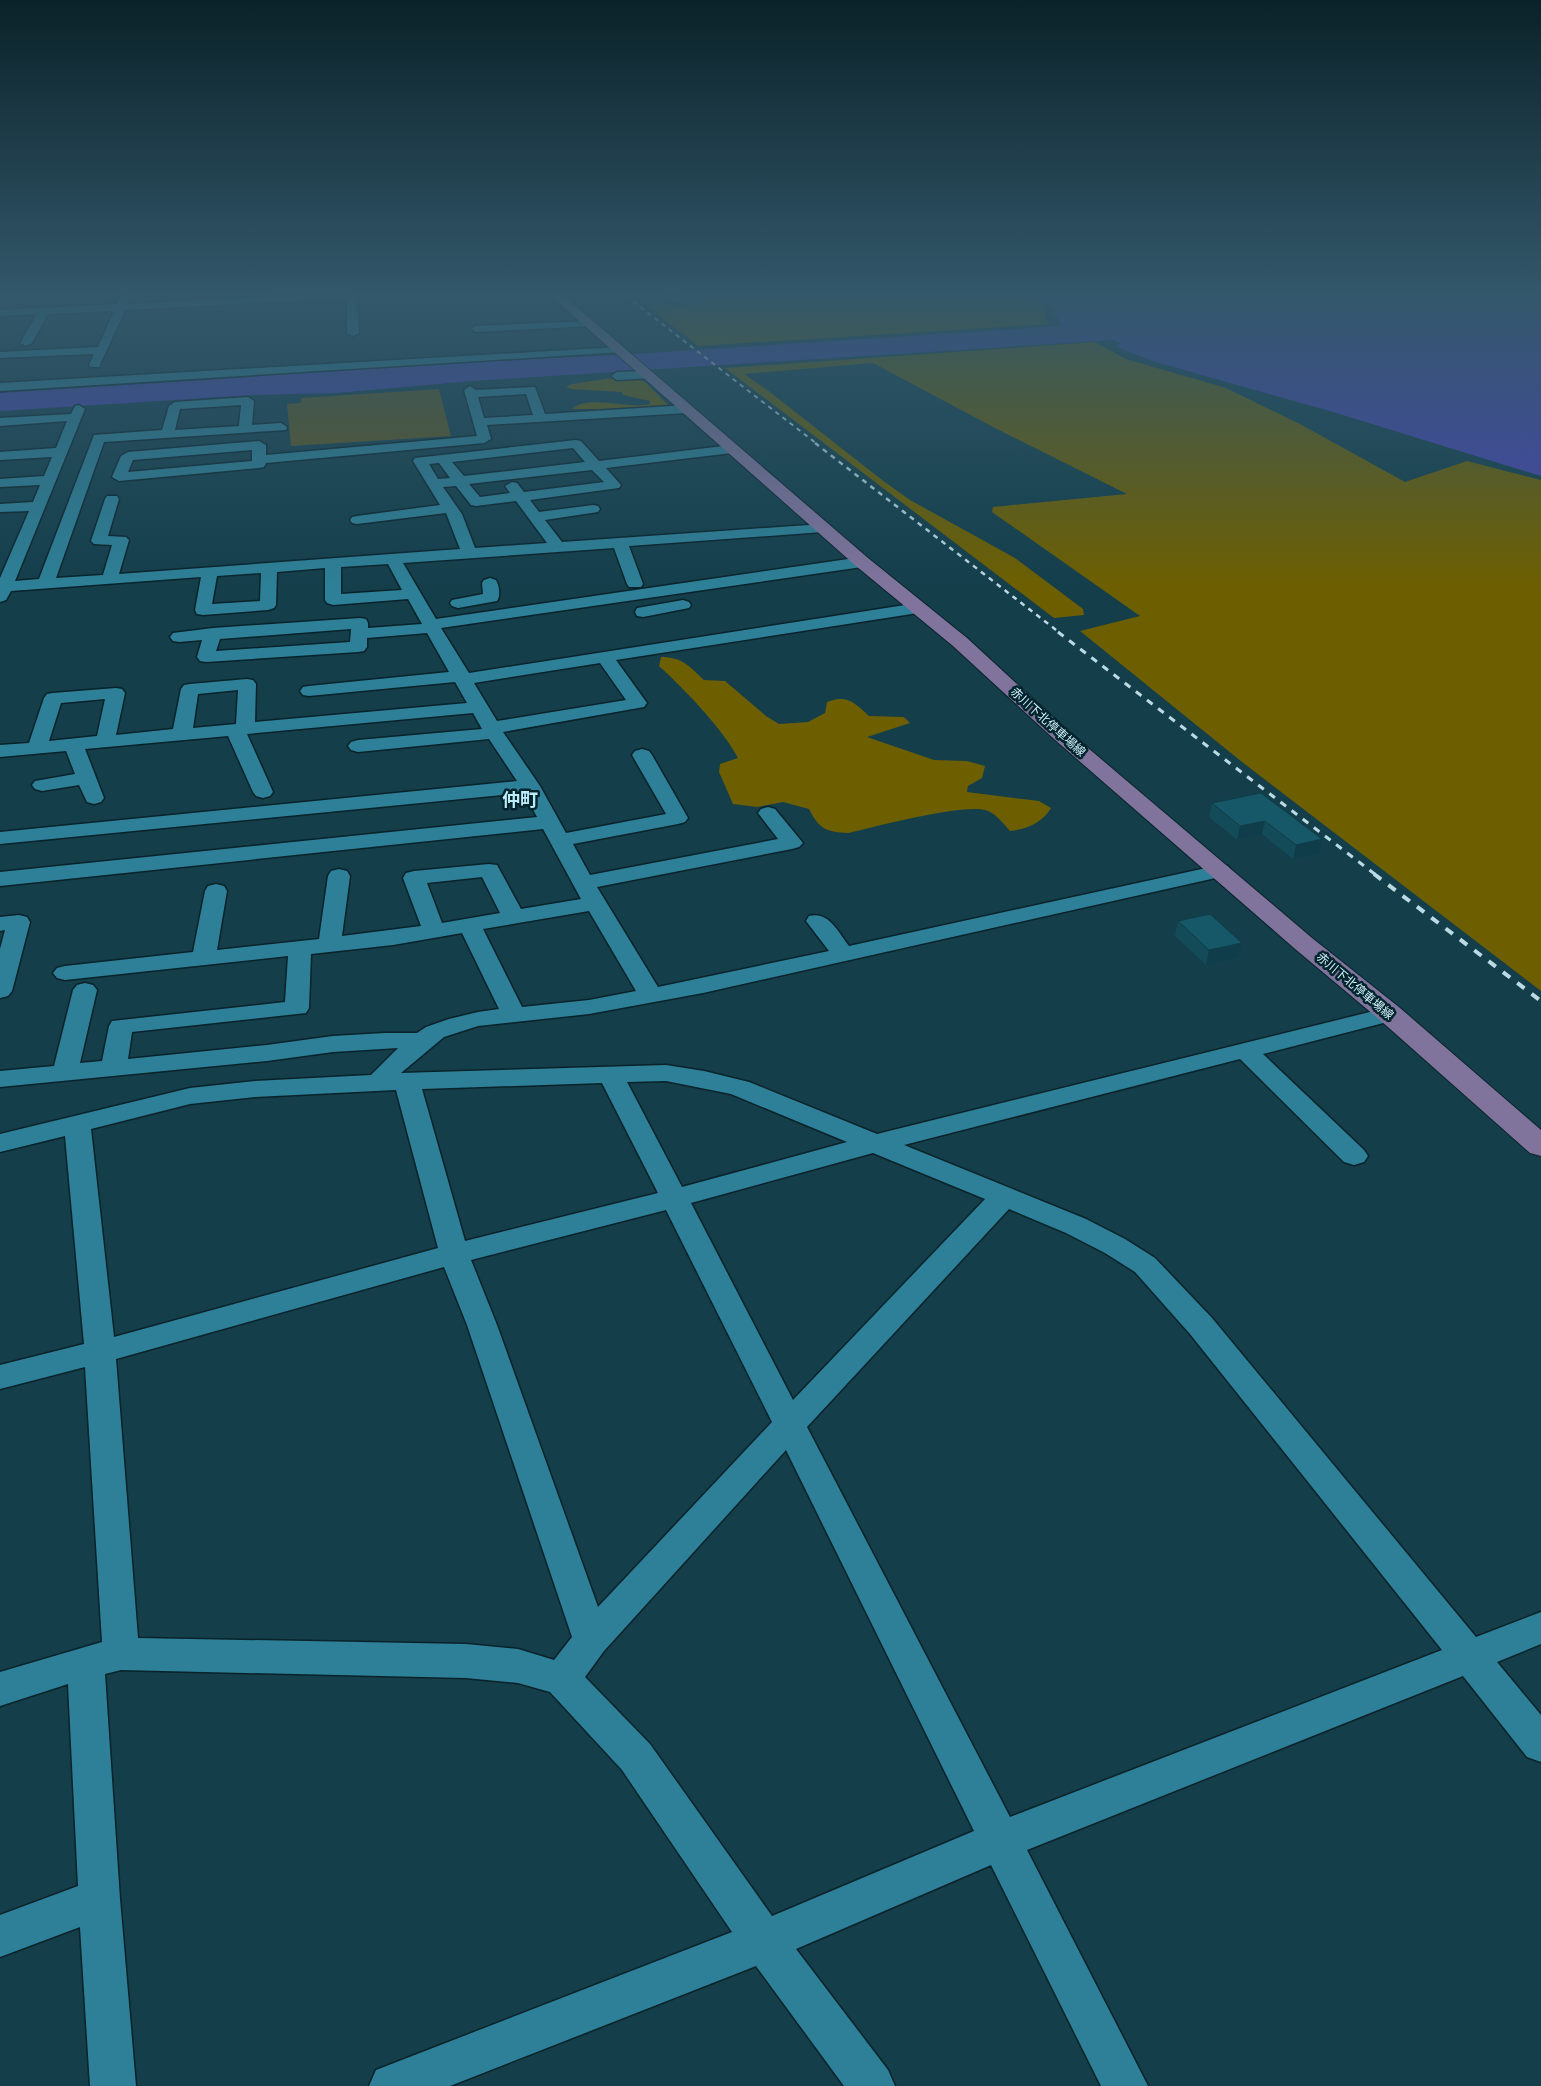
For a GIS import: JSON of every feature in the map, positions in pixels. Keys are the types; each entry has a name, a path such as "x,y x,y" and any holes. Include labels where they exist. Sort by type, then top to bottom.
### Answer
{"main road":[{"name":"赤川下北停車場線","path":"669,393 862,562 960,642 1062,735 1390,1014 1541,1146"}],"street":[{"path":"259,460 484,439 471,393"},
{"path":"532,393 540,418"},
{"path":"167,434 175,406 248,401 245,428"},
{"path":"479,422 687,409"},
{"path":"0,422 78,413 1,590"},
{"path":"46,583 99,438 281,427"},
{"path":"50,435 69,434"},
{"path":"259,444 259,460 258,464 120,477 128,456 259,444"},
{"path":"357,520 450,509 476,502 614,485 576,444 444,460 420,461 450,509 455,514 469,553"},
{"path":"533,449 569,491"},
{"path":"434,484 732,449"},
{"path":"0,456 60,452"},
{"path":"486,454 536,516 557,546"},
{"path":"444,460 476,502"},
{"path":"0,483 86,472"},
{"path":"110,579 121,540 99,541 112,499"},
{"path":"0,508 38,506"},
{"path":"536,516 593,509"},
{"path":"1,590 46,583 823,528"},
{"path":"620,542 632,590 643,612 670,647"},
{"path":"392,558 411,594 493,731 530,786 595,903 618,938 650,996"},
{"path":"333,562 333,600 411,594"},
{"path":"358,634 431,626 632,590 862,562"},
{"path":"210,571 203,610 268,605 269,567"},
{"path":"420,608 491,598 490,583"},
{"path":"643,612 697,603"},
{"path":"309,691 463,678 605,658 918,608"},
{"path":"179,637 213,633 360,623 358,647 206,658 213,633"},
{"path":"358,746 493,731 638,703 605,658"},
{"path":"182,734 190,690 247,684 240,729 263,792"},
{"path":"37,748 53,698 116,693 105,741"},
{"path":"0,751 479,707"},
{"path":"73,744 94,798"},
{"path":"0,879 555,831 678,818 642,755"},
{"path":"42,785 86,778"},
{"path":"0,838 530,786"},
{"path":"584,883 792,843 768,814"},
{"path":"434,931 414,878 489,870 514,917"},
{"path":"591,1640 482,1325 454,1254 393,1081 399,1060 435,1032 458,1024 589,1007 703,986 1220,871"},
{"path":"330,944 339,876"},
{"path":"204,957 216,891"},
{"path":"65,973 393,938 595,903"},
{"path":"817,921 844,955"},
{"path":"0,924 19,922 0,991"},
{"path":"469,924 514,1016"},
{"path":"114,1066 121,1026 297,1008 300,947"},
{"path":"66,1072 85,990"},
{"path":"0,1377 100,1352 454,1254 675,1198 873,1144 1390,1014"},
{"path":"0,1079 333,1044 386,1040 422,1041"},
{"path":"1246,1051 1354,1156"},
{"path":"0,1143 78,1126 190,1096 255,1089 393,1081 666,1073 704,1079 740,1088 1076,1226 1115,1246 1145,1265 1200,1326 1541,1744"},
{"path":"610,1074 675,1198 999,1841 1125,2086"},
{"path":"78,1126 100,1352 104,1658 99,1899 113,2086"},
{"path":"562,1679 591,1640 789,1425 1004,1197"},
{"path":"392,2086 764,1940 999,1841 1541,1628"},
{"path":"0,1689 104,1658 466,1661 518,1666 562,1679 636,1757 764,1940 872,2086"},
{"path":"0,1936 99,1899"}],"shaded area":[{"path":"0,393 323,393 254,395 0,411"},
{"path":"372,393 440,393 451,436 291,446 287,404 301,403 301,398"},
{"path":"622,393 656,393 672,409 601,412 596,409 572,409 579,405 598,402 631,405 650,404 650,401"},
{"path":"758,393 772,393 910,500 1015,558 1083,609 1084,615 1054,618"},
{"path":"930,393 1237,393 1300,424 1405,482 1467,461 1541,480 1541,991 1242,762 1080,631 1140,616 992,512 993,507 1127,494"},
{"path":"1267,393 1541,393 1541,476"},
{"path":"661,657 680,661 704,680 725,681 766,716 779,724 808,722 825,713 827,702 840,699 850,701 869,716 904,717 910,723 867,737 934,760 967,761 985,766 982,778 968,786 967,792 1039,801 1051,808 1043,818 1034,824 1010,831 988,811 977,809 942,812 849,833 834,832 824,828 816,821 809,809 783,802 757,807 733,804 719,772 720,764 738,758 713,722 659,666"}],"building":[{"path":"1261,793 1322,839 1296,845 1265,821 1240,826 1212,803"},
{"path":"1210,914 1242,943 1209,950 1178,921"}],"railway":[{"path":"752,393 817,444"},
{"path":"815,443 1060,633"},
{"path":"1058,632 1376,875"},
{"path":"1374,874 1541,1001"}],"district":[{"name":"仲町","path":"520,800"}]}
